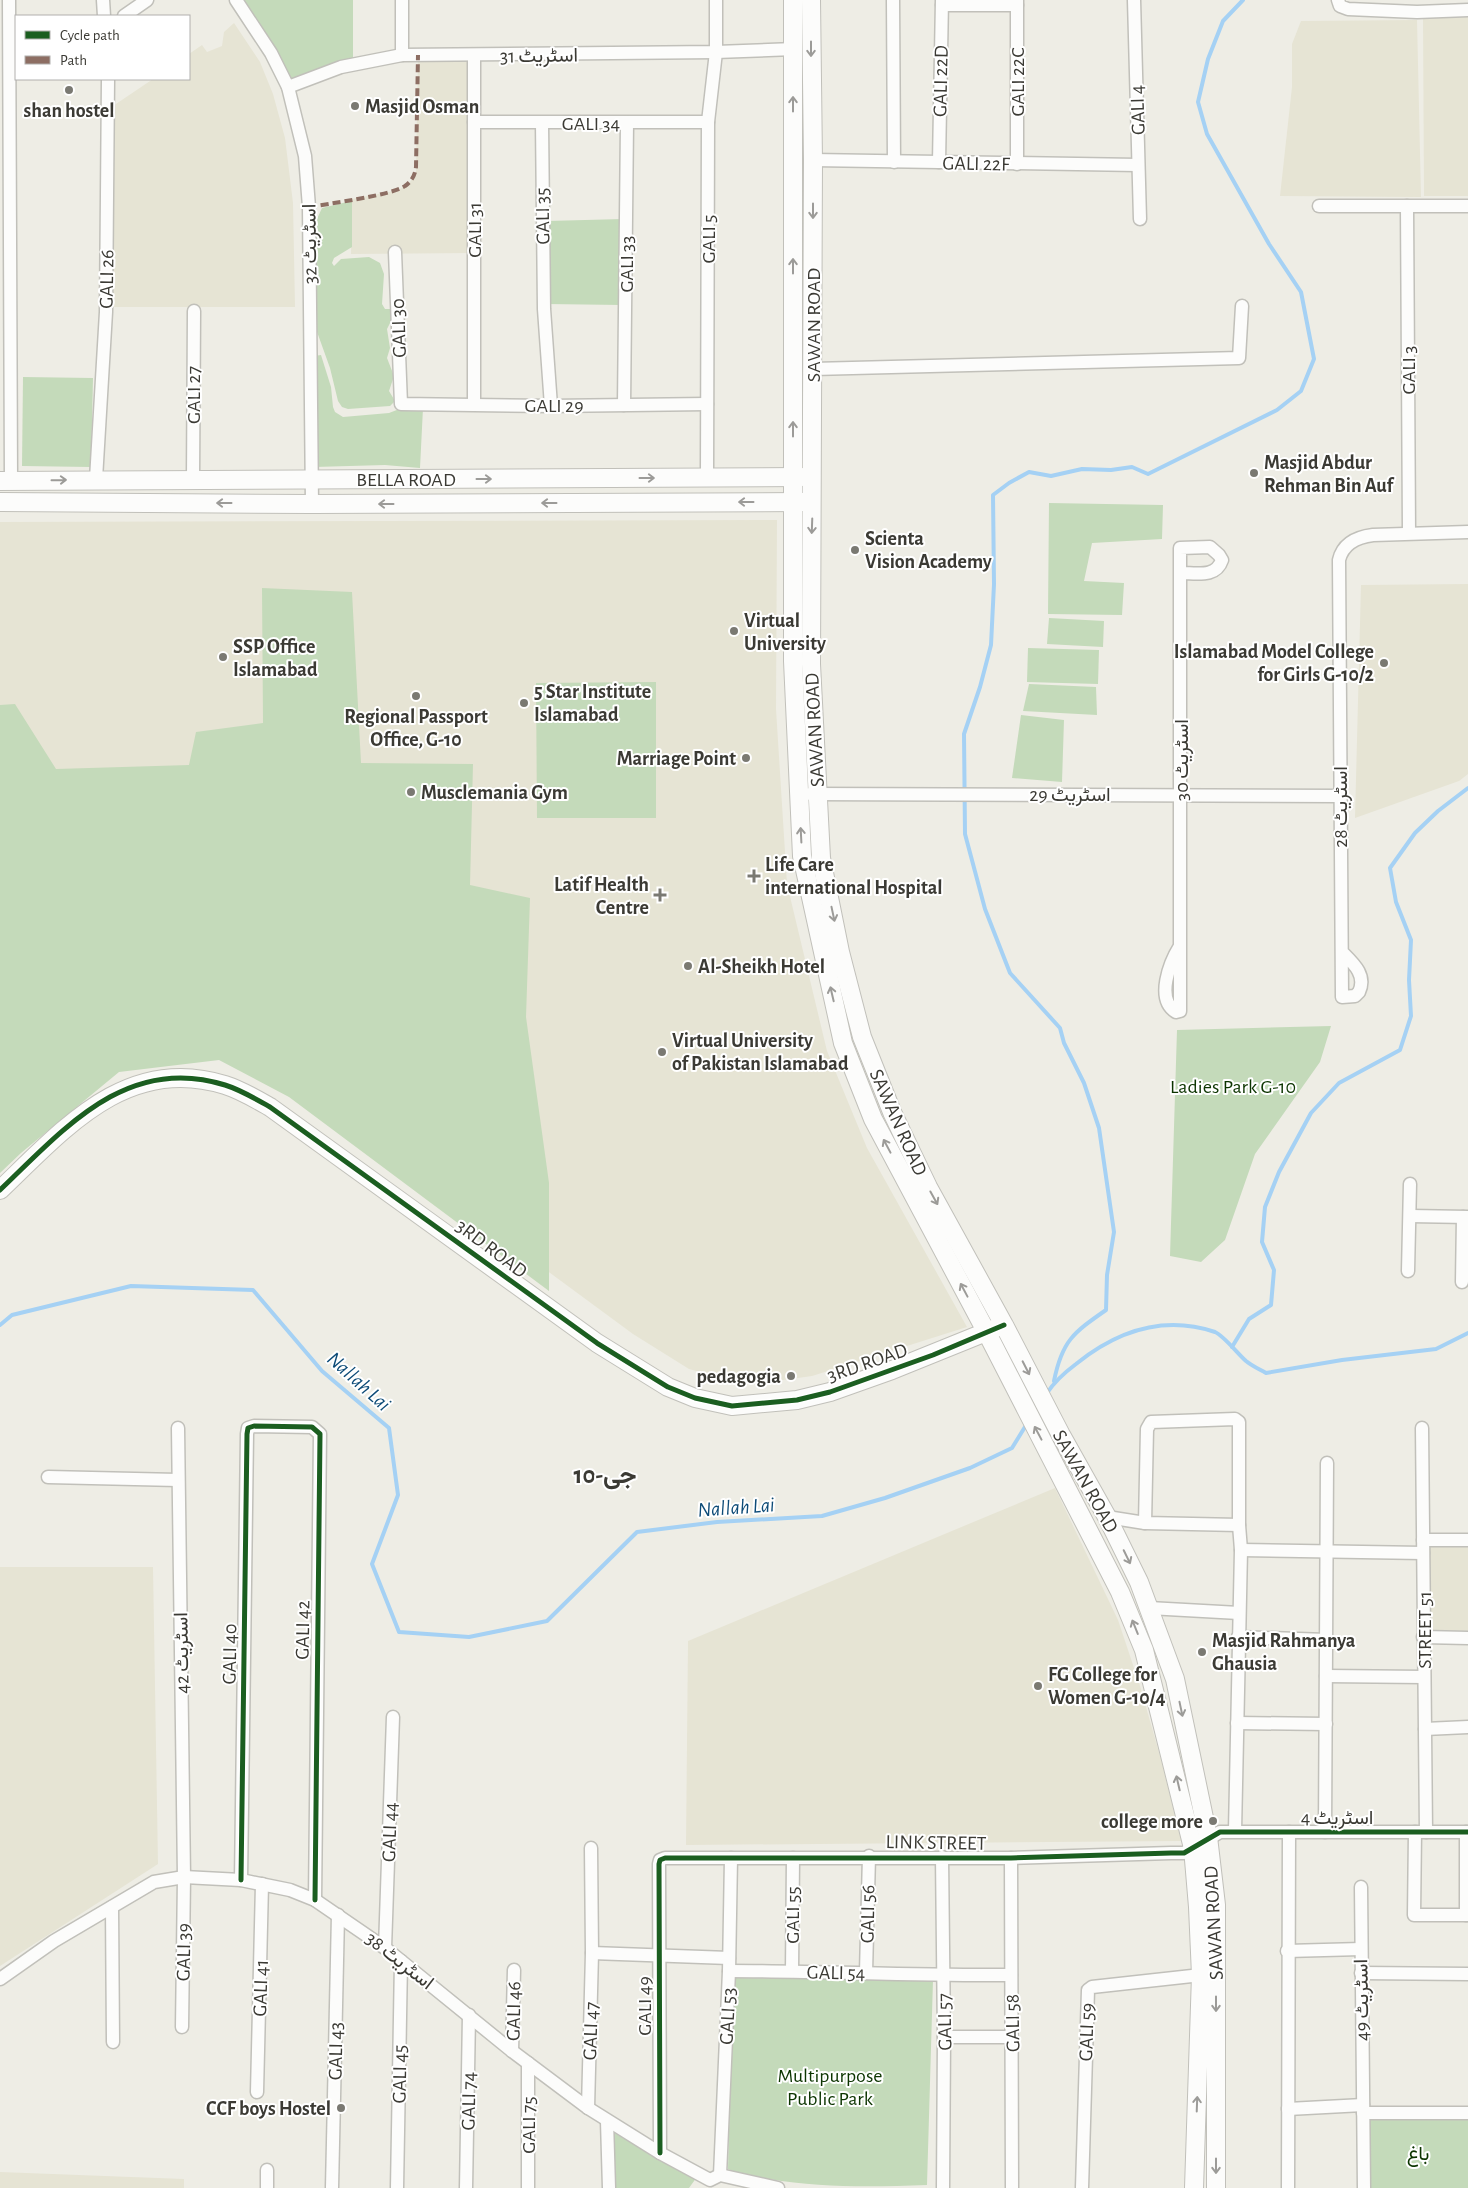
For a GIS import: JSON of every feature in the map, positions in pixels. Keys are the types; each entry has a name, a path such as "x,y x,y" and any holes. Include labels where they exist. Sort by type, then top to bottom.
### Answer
{"main road":[{"name":"SAWAN ROAD","path":"793,0 793,662 802,856 843,1043 872,1119 987,1333 1120,1592 1144,1650 1193,1848 1198,1907 1200,1975 1194,2188"},
{"name":"SAWAN ROAD","path":"811,0 813,160 811,664 821,858 840,952 862,1037 892,1112 928,1187 1004,1325 1140,1582 1174,1679 1208,1837 1216,1905 1216,2188"},
{"name":"BELLA ROAD","path":"5,480 813,477"},
{"path":"582,478 582,502"},
{"path":"118,479 118,503"},
{"name":"BELLA ROAD","path":"0,502 312,504 813,502"},
{"name":"3RD ROAD","path":"0,1190 63,1130 115,1092 144,1081 173,1078 202,1079 233,1088 270,1107 597,1343 654,1379 695,1398 732,1406 797,1400 830,1392 1004,1325"}],"street":[{"path":"5,480 9,0"},
{"path":"103,0 104,15"},
{"path":"125,15 147,0"},
{"name":"اسٹریٹ 32","path":"236,0 271,52 288,87 302,141 308,186 312,504"},
{"path":"402,0 402,55"},
{"name":"GALI 5","path":"707,478 708,122 716,52 716,0"},
{"path":"893,0 894,162"},
{"name":"GALI 4","path":"1134,0 1140,219"},
{"path":"942,3 1017,3"},
{"name":"GALI 22D","path":"938,162 942,3"},
{"name":"GALI 22C","path":"1017,3 1018,164"},
{"path":"1339,3 1348,9 1417,12 1460,7"},
{"name":"اسٹریٹ 31","path":"288,87 341,67 402,55 474,56 794,49"},
{"name":"GALI 31","path":"474,56 474,404"},
{"name":"GALI 26","path":"96,479 106,312 108,80"},
{"name":"GALI 34","path":"474,122 708,122"},
{"name":"GALI 35","path":"542,123 544,308 551,406"},
{"name":"GALI 33","path":"624,405 627,123"},
{"name":"GALI 22F","path":"813,160 1138,165"},
{"path":"1319,206 1468,206"},
{"name":"GALI 3","path":"1407,206 1409,533"},
{"name":"GALI 30","path":"395,252 401,404"},
{"path":"813,369 1239,358 1242,306"},
{"name":"GALI 27","path":"193,479 194,311"},
{"name":"GALI 29","path":"401,404 551,406 707,404"},
{"path":"1409,533 1468,532"},
{"name":"اسٹریٹ 28","path":"1342,952 1355,965 1362,979 1359,992 1351,997 1342,997 1339,560 1341,552 1359,537 1409,533"},
{"name":"اسٹریٹ 30","path":"1180,573 1180,946"},
{"name":"اسٹریٹ 29","path":"799,794 1340,796"},
{"path":"1408,1271 1410,1184"},
{"path":"1410,1216 1465,1217 1462,1282"},
{"path":"1145,1523 1147,1429 1151,1422 1234,1420 1239,1422 1239,1525 1241,1550 1235,1831"},
{"name":"GALI 42","path":"248,1428 254,1426 312,1428 320,1434 315,1900"},
{"name":"اسٹریٹ 42","path":"178,1428 184,1876"},
{"name":"GALI 40","path":"241,1880 248,1428"},
{"name":"STREET 51","path":"1422,1428 1424,1729 1421,1832 1414,1915 1467,1915"},
{"path":"1325,1832 1327,1463"},
{"path":"48,1477 178,1480"},
{"path":"1107,1517 1145,1523 1239,1525"},
{"path":"1423,1540 1468,1540"},
{"path":"1241,1550 1423,1553"},
{"path":"1149,1608 1239,1613"},
{"path":"1238,1637 1327,1640"},
{"path":"1423,1637 1468,1638"},
{"path":"1326,1676 1424,1677"},
{"name":"GALI 44","path":"385,1948 393,1717"},
{"path":"1237,1723 1326,1724"},
{"path":"1424,1729 1468,1727"},
{"name":"اسٹریٹ 4","path":"1208,1837 1220,1832 1235,1831 1467,1832"},
{"path":"1288,2188 1287,1951 1289,1832"},
{"path":"1467,1832 1467,1915"},
{"name":"LINK STREET","path":"660,1860 665,1858 869,1856 1011,1858 1184,1853 1208,1837"},
{"name":"GALI 47","path":"588,2108 592,1953 591,1848"},
{"name":"GALI 56","path":"866,1972 869,1856"},
{"name":"GALI 57","path":"942,1856 943,2188"},
{"name":"GALI 53","path":"711,2181 729,1972 731,1858"},
{"name":"GALI 55","path":"792,1971 793,1858"},
{"name":"GALI 58","path":"1011,1858 1012,2188"},
{"name":"GALI 49","path":"660,1860 660,2152"},
{"name":"اسٹریٹ 38","path":"0,1979 54,1941 154,1882 184,1876 241,1880 290,1890 315,1900 385,1948 512,2051 608,2122 711,2181 778,2188"},
{"name":"GALI 39","path":"182,2027 184,1876"},
{"name":"GALI 41","path":"257,2092 262,1884"},
{"name":"اسٹریٹ 49","path":"1361,1887 1360,1973 1364,2188"},
{"path":"112,1907 113,2042"},
{"name":"GALI 43","path":"332,2188 338,1915"},
{"path":"1287,1951 1360,1949"},
{"path":"592,1953 729,1958"},
{"name":"GALI 45","path":"397,2188 402,1961"},
{"name":"GALI 46","path":"512,2051 514,1970"},
{"name":"GALI 54","path":"729,1972 866,1972 943,1976 1010,1974"},
{"path":"1360,1973 1468,1974"},
{"name":"GALI 59","path":"1082,2188 1088,1990 1092,1987 1200,1975"},
{"name":"GALI 74","path":"466,2188 469,2015"},
{"path":"944,2037 1012,2038"},
{"name":"GALI 75","path":"528,2063 528,2188"},
{"path":"1288,2109 1363,2109 1468,2113"},
{"path":"608,2122 609,2188"},
{"path":"267,2170 267,2188"}],"shaded area":[{"path":"1468,15 1468,196 1424,196 1423,17"},
{"path":"1417,20 1421,197 1280,196 1292,87 1292,44 1301,21"},
{"path":"234,23 260,62 273,94 285,138 293,203 295,307 112,307 113,106 152,80 190,80 190,53 202,45 207,52 222,46 224,32"},
{"path":"418,55 474,56 474,253 351,254 352,199 399,190 410,182 416,172"},
{"path":"777,520 776,709 787,884 827,1051 867,1148 967,1327 812,1376 747,1385 689,1369 633,1334 413,1172 236,1052 103,1059 0,1152 0,522"},
{"path":"1468,584 1468,774 1459,781 1355,818 1361,585"},
{"path":"1055,1488 1118,1620 1140,1686 1162,1763 1181,1841 686,1845 688,1641"},
{"path":"1430,1544 1468,1544 1468,1634 1429,1634"},
{"path":"0,1567 153,1567 158,1864 0,1966"},
{"path":"0,2172 184,2179 184,2188 0,2188"}],"green space":[{"path":"236,0 353,0 353,64 288,87"},
{"path":"352,199 352,247 334,258 332,263 334,266 341,259 369,257 380,263 384,274 382,304 385,309 392,309 392,319 387,329 390,348 387,358 394,376 389,391 395,401 390,406 348,409 342,407 338,401 330,368 316,329 316,221 322,208"},
{"path":"623,219 622,305 546,304 547,221"},
{"path":"321,355 331,387 333,407 335,412 343,417 389,413 402,408 423,408 420,468 385,465 314,467 314,356"},
{"path":"23,377 93,378 91,467 22,466"},
{"path":"1049,503 1163,505 1162,539 1092,543 1084,581 1124,583 1122,615 1048,614"},
{"path":"262,588 352,592 361,763 473,764 470,885 530,898 526,1017 549,1183 549,1291 289,1097 219,1060 119,1072 21,1153 0,1173 0,705 15,704 56,769 189,765 196,732 263,723"},
{"path":"1049,618 1104,621 1103,647 1047,644"},
{"path":"1028,648 1099,650 1098,684 1027,682"},
{"path":"656,682 656,818 537,818 536,683"},
{"path":"1029,684 1096,687 1097,715 1023,711"},
{"path":"1021,715 1064,720 1062,782 1012,778"},
{"name":"Ladies Park G-10","path":"1331,1026 1320,1062 1255,1154 1225,1240 1201,1262 1170,1256 1177,1030"},
{"name":"Multipurpose Public Park","path":"733,1978 933,1980 927,2185 867,2186 808,2184 753,2177 728,2169"},
{"name":"باغ","path":"1367,2117 1468,2118 1468,2188 1368,2188"},
{"path":"606,2128 659,2159 699,2174 689,2188 605,2188"}],"waterway":[{"path":"1054,1381 1065,1347 1077,1332 1106,1310 1107,1275 1114,1232 1099,1128 1084,1083 1064,1043 1060,1028 1010,973 985,909 965,834 964,734 980,687 991,645 994,584 993,495 1029,472 1051,476 1082,469 1111,470 1132,467 1148,474 1277,410 1301,391 1314,359 1301,292 1269,244 1207,134 1198,102 1208,59 1223,21 1243,0"},
{"path":"1232,1347 1249,1319 1271,1305 1274,1270 1262,1242 1265,1207 1279,1172 1311,1113 1339,1083 1400,1050 1411,1016 1409,980 1411,940 1396,902 1390,868 1415,833 1438,811 1468,788"},
{"name":"Nallah Lai","path":"0,1325 12,1315 131,1286 253,1290 322,1371 389,1428 398,1495 372,1564 399,1632 469,1637 547,1621 637,1532 717,1522 822,1516 885,1498 970,1468 1012,1448 1028,1422"},
{"path":"1047,1393 1057,1381 1092,1352 1125,1335 1159,1326 1178,1325 1215,1332 1227,1341 1246,1361 1266,1373 1342,1360 1436,1349 1468,1333"}],"marked path":[{"path":"309,207 387,193 405,186 411,180 416,167 418,55"}],"cycle path":[{"path":"0,1190 73,1122 100,1103 128,1089 158,1080 190,1078 231,1087 270,1107 597,1343 668,1387 695,1398 732,1406 797,1400 830,1392 933,1355 1004,1325"},
{"path":"241,1880 247,1434 248,1428 254,1426 312,1427 320,1434 315,1900"},
{"path":"660,2153 659,1864 660,1860 665,1858 1011,1858 1184,1853 1220,1832 1468,1832"}],"place":[{"name":"shan hostel","path":"69,90"},
{"name":"Masjid Osman","path":"355,106"},
{"name":"Masjid Abdur Rehman Bin Auf","path":"1254,473"},
{"name":"Scienta Vision Academy","path":"855,550"},
{"name":"Virtual University","path":"734,631"},
{"name":"SSP Office Islamabad","path":"223,657"},
{"name":"Islamabad Model College for Girls G-10/2","path":"1384,663"},
{"name":"Regional Passport Office, G-10","path":"416,696"},
{"name":"5 Star Institute Islamabad","path":"524,703"},
{"name":"Marriage Point","path":"746,758"},
{"name":"Musclemania Gym","path":"411,792"},
{"name":"Life Care international Hospital","path":"754,876"},
{"name":"Latif Health Centre","path":"660,895"},
{"name":"Al-Sheikh Hotel","path":"688,966"},
{"name":"Virtual University of Pakistan Islamabad","path":"662,1052"},
{"name":"pedagogia","path":"791,1376"},
{"name":"Masjid Rahmanya Ghausia","path":"1202,1652"},
{"name":"FG College for Women G-10/4","path":"1038,1686"},
{"name":"college more","path":"1213,1821"},
{"name":"CCF boys Hostel","path":"341,2108"}],"district":[{"name":"جی-10","path":"605,1474"}]}
